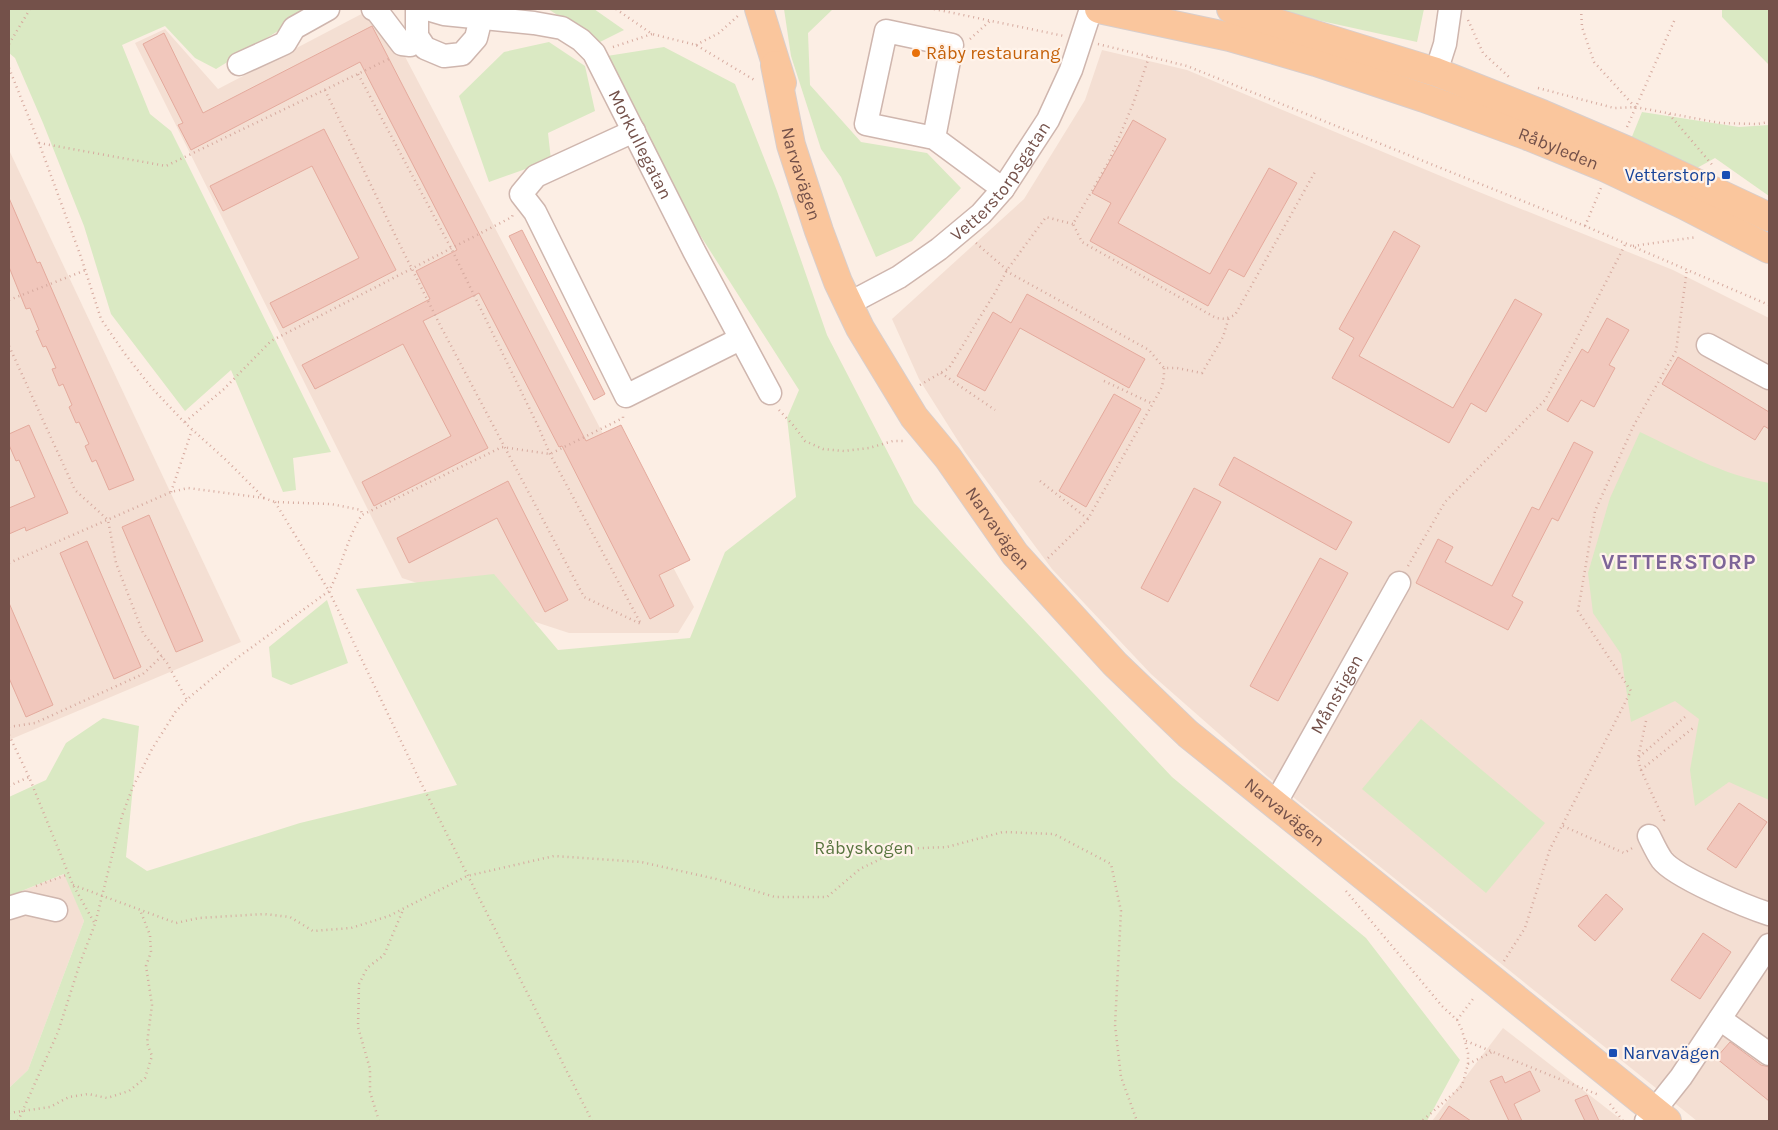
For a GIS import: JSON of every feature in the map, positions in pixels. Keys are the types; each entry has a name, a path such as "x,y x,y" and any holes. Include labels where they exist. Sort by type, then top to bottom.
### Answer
{"main road":[{"name":"Råbyleden","path":"1099,9 1230,37 1316,62 1424,98 1528,136 1604,167 1684,205 1769,249"},
{"name":"Råbyleden","path":"1231,9 1436,72 1626,150 1769,217"},
{"name":"Narvavägen","path":"751,10 769,75 835,225 856,300 860,328 914,417 948,458 1015,554 1101,650 1188,734 1655,1118"},
{"path":"1424,98 1436,72"},
{"name":"Narvavägen","path":"856,300 886,340 926,409 948,458"}],"street":[{"path":"239,64 285,43 294,28 328,9"},
{"path":"373,9 377,11 402,44 414,41 444,56 462,54 476,38 481,18"},
{"path":"414,41 417,9"},
{"name":"Morkullegatan","path":"427,9 444,14 534,23 562,28 581,40 594,53 694,252 740,340 770,392"},
{"name":"Vetterstorpsgatan","path":"856,300 899,277 939,249 981,214 1002,189 1048,120 1071,70 1091,9"},
{"path":"1436,72 1445,44 1459,13"},
{"path":"934,138 952,45 886,31 866,124 934,138 1002,189"},
{"path":"634,131 536,176 521,194 535,212 626,396 740,340"},
{"path":"1708,345 1769,378"},
{"name":"Månstigen","path":"1275,804 1399,583"},
{"path":"1649,836 1662,861 1673,869 1697,883 1769,914"},
{"path":"9,908 25,904 56,910"},
{"path":"1655,1118 1769,945"},
{"path":"1720,1019 1769,1054"}],"path":[{"path":"9,44 30,9"},
{"path":"616,9 652,34 696,45 769,75"},
{"path":"934,9 1081,40 1187,66 1585,226 1769,305"},
{"path":"1581,9 1582,26 1594,62 1635,107"},
{"path":"696,45 719,33 751,10"},
{"path":"1459,13 1483,53 1513,79"},
{"path":"1624,134 1675,19"},
{"path":"594,53 652,34"},
{"path":"39,143 166,166 396,56 414,41"},
{"path":"1073,224 1109,161 1149,57"},
{"path":"9,68 86,270 101,318 146,381 192,429 264,498"},
{"path":"325,90 412,269 584,597 641,624 550,454 451,248 358,74"},
{"path":"1537,88 1614,108 1635,107 1720,123 1757,124 1769,122"},
{"path":"1668,114 1715,168"},
{"path":"914,389 949,368 1007,270 1046,217 1073,224 1082,242 1216,318 1235,315 1316,170"},
{"path":"1585,226 1603,183"},
{"path":"185,422 224,389 271,341 512,216 521,194"},
{"path":"1633,246 1697,237"},
{"path":"975,242 1007,270 1148,350 1164,368 1162,387 1088,519 1031,571"},
{"path":"1399,583 1445,502 1545,400 1626,243"},
{"path":"1504,961 1525,928 1550,849 1631,691 1578,612 1596,511 1634,425 1676,351 1687,269"},
{"path":"9,300 86,270"},
{"path":"1164,368 1177,368 1202,373 1223,337 1230,317"},
{"path":"9,346 75,490 108,520 116,563 143,633 168,663 187,700"},
{"path":"941,373 995,410"},
{"path":"1104,381 1153,404"},
{"path":"770,392 779,411 794,426 805,441 823,449 869,448 893,441 907,440"},
{"path":"18,1121 58,1032 80,963 95,924 122,816 132,789 152,750 173,716 187,700 233,661 330,591 356,524 362,515 502,447 550,454 622,418 626,396"},
{"path":"171,492 192,429"},
{"path":"1040,481 1088,519"},
{"path":"9,563 171,492 188,488 264,498 275,502 330,504 361,510 362,515"},
{"path":"275,502 330,591 467,876 592,1121"},
{"path":"9,727 35,722 143,674 162,656"},
{"path":"1638,758 1685,717"},
{"path":"1563,826 1624,853 1649,836 1664,820 1641,770 1638,758 1646,721"},
{"path":"1641,770 1693,728"},
{"path":"9,735 29,777 74,885 95,924"},
{"path":"9,786 29,777"},
{"path":"74,885 176,923 199,918 264,914 290,917 313,931 351,928 389,916 467,876 554,856 641,862 716,879 775,897 827,897 860,868 901,849 947,847 1002,832 1054,834 1111,864 1121,911 1116,1025 1121,1077 1137,1121"},
{"path":"1344,888 1442,1006 1456,1020 1466,1041 1468,1064 1462,1086 1422,1121"},
{"path":"379,1121 370,1092 370,1069 358,1027 359,984 367,968 384,956 404,908"},
{"path":"9,1113 50,1107 69,1097 88,1094 107,1098 129,1091 146,1078 152,1056 147,1043 152,1005 146,966 152,952 150,935 140,910"},
{"path":"1456,1020 1473,999"},
{"path":"1466,1041 1605,1097"},
{"path":"1468,1064 1492,1052"}],"shaded area":[{"path":"371,9 380,9 694,607 678,633 569,633 402,578 135,43 165,29 218,89"},
{"path":"1102,50 1187,70 1479,192 1673,270 1769,318 1769,1121 1697,1121 1267,776 1151,674 1052,569 965,452 919,379 892,319 1024,199 1085,100"},
{"path":"9,150 241,642 9,740"},
{"path":"65,874 84,921 28,1070 9,1088 9,896"},
{"path":"1503,1028 1623,1121 1432,1121"}],"green space":[{"path":"9,9 314,9 216,69 195,58 165,26 122,45 150,114 171,131 331,452 293,458 296,490 283,492 231,370 185,411 111,314 84,226 15,58 9,53"},
{"path":"548,9 594,9 624,30 600,42"},
{"path":"784,9 833,9 808,33 810,85 861,142 927,153 961,188 912,241 876,257 841,177 821,149 791,56"},
{"path":"1267,9 1424,9 1417,42"},
{"path":"1722,9 1769,9 1769,65 1722,17"},
{"path":"549,42 585,66 595,111 548,133 551,160 489,182 459,96 504,52"},
{"name":"Råbyskogen","path":"664,47 735,84 777,191 827,335 914,503 1172,777 1366,938 1460,1060 1427,1121 9,1121 9,1088 28,1070 84,921 64,874 9,896 9,797 46,780 66,743 103,718 139,726 126,857 147,871 300,823 457,785 356,589 494,574 558,650 690,638 725,552 796,497 787,418 799,390 677,199 607,56"},
{"path":"1642,112 1739,127 1769,125 1769,196 1715,158 1697,168 1631,139"},
{"path":"1640,432 1719,469 1769,483 1769,800 1729,782 1695,806 1690,770 1699,719 1675,701 1631,722 1621,654 1593,613 1588,573 1610,498"},
{"path":"327,600 348,663 291,685 272,677 269,647"},
{"path":"1421,719 1545,823 1486,893 1362,789"}],"building":[{"path":"372,26 586,441 621,425 690,560 659,575 674,606 650,619 562,446 559,447 479,293 423,321 488,448 374,506 362,482 451,436 403,344 315,389 302,365 430,299 416,271 457,250 360,62 191,150 178,125 183,123 143,44 164,33 203,113"},
{"path":"1133,120 1166,139 1118,223 1210,274 1269,168 1297,183 1244,277 1229,269 1208,306 1090,241 1111,203 1092,193"},
{"path":"324,129 396,270 283,328 270,303 359,258 312,166 223,211 210,186"},
{"path":"9,198 37,263 40,262 134,480 109,490 96,460 92,462 85,446 89,444 79,422 76,423 69,407 72,405 63,384 59,386 52,369 56,368 46,346 43,347 36,331 39,330 30,308 26,309 9,267"},
{"path":"522,230 605,394 594,400 509,236"},
{"path":"1394,231 1420,246 1359,356 1453,408 1515,299 1542,314 1486,412 1471,403 1449,443 1332,378 1354,338 1339,329"},
{"path":"1027,294 1145,359 1129,388 1020,328 985,391 957,376 993,312 1011,323"},
{"path":"1607,318 1629,330 1609,365 1615,368 1594,407 1581,400 1568,422 1547,410 1582,349 1588,353"},
{"path":"1678,357 1769,412 1769,429 1764,426 1755,440 1662,384"},
{"path":"1114,394 1141,409 1086,507 1059,491"},
{"path":"29,425 68,513 26,531 25,527 9,534 9,508 35,497 19,460 16,461 9,445 9,434"},
{"path":"1574,442 1593,452 1558,521 1552,518 1512,596 1523,602 1508,630 1416,583 1438,539 1453,547 1445,562 1492,586 1532,507 1539,510"},
{"path":"1234,457 1352,522 1336,550 1219,485"},
{"path":"508,481 568,600 545,612 497,518 409,563 397,538"},
{"path":"1194,488 1221,502 1168,602 1141,588"},
{"path":"149,515 203,641 176,652 122,527"},
{"path":"87,541 141,667 114,679 60,553"},
{"path":"1320,558 1348,573 1278,701 1250,686"},
{"path":"9,603 53,705 26,717 9,678"},
{"path":"1739,803 1767,822 1736,868 1707,849"},
{"path":"1606,894 1623,909 1595,941 1578,926"},
{"path":"1703,933 1731,952 1700,999 1671,980"},
{"path":"1730,1042 1761,1065 1769,1067 1769,1101 1716,1058"},
{"path":"1530,1071 1540,1091 1514,1104 1522,1121 1509,1121 1490,1081 1502,1076 1505,1083"},
{"path":"1587,1095 1599,1121 1585,1121 1575,1100"},
{"path":"1449,1106 1471,1121 1439,1121"}],"place":[{"name":"Råby restaurang","path":"916,53"},
{"name":"Vetterstorp","path":"1726,175"},
{"name":"Narvavägen","path":"1613,1053"}],"district":[{"name":"VETTERSTORP","path":"1679,562"}]}
